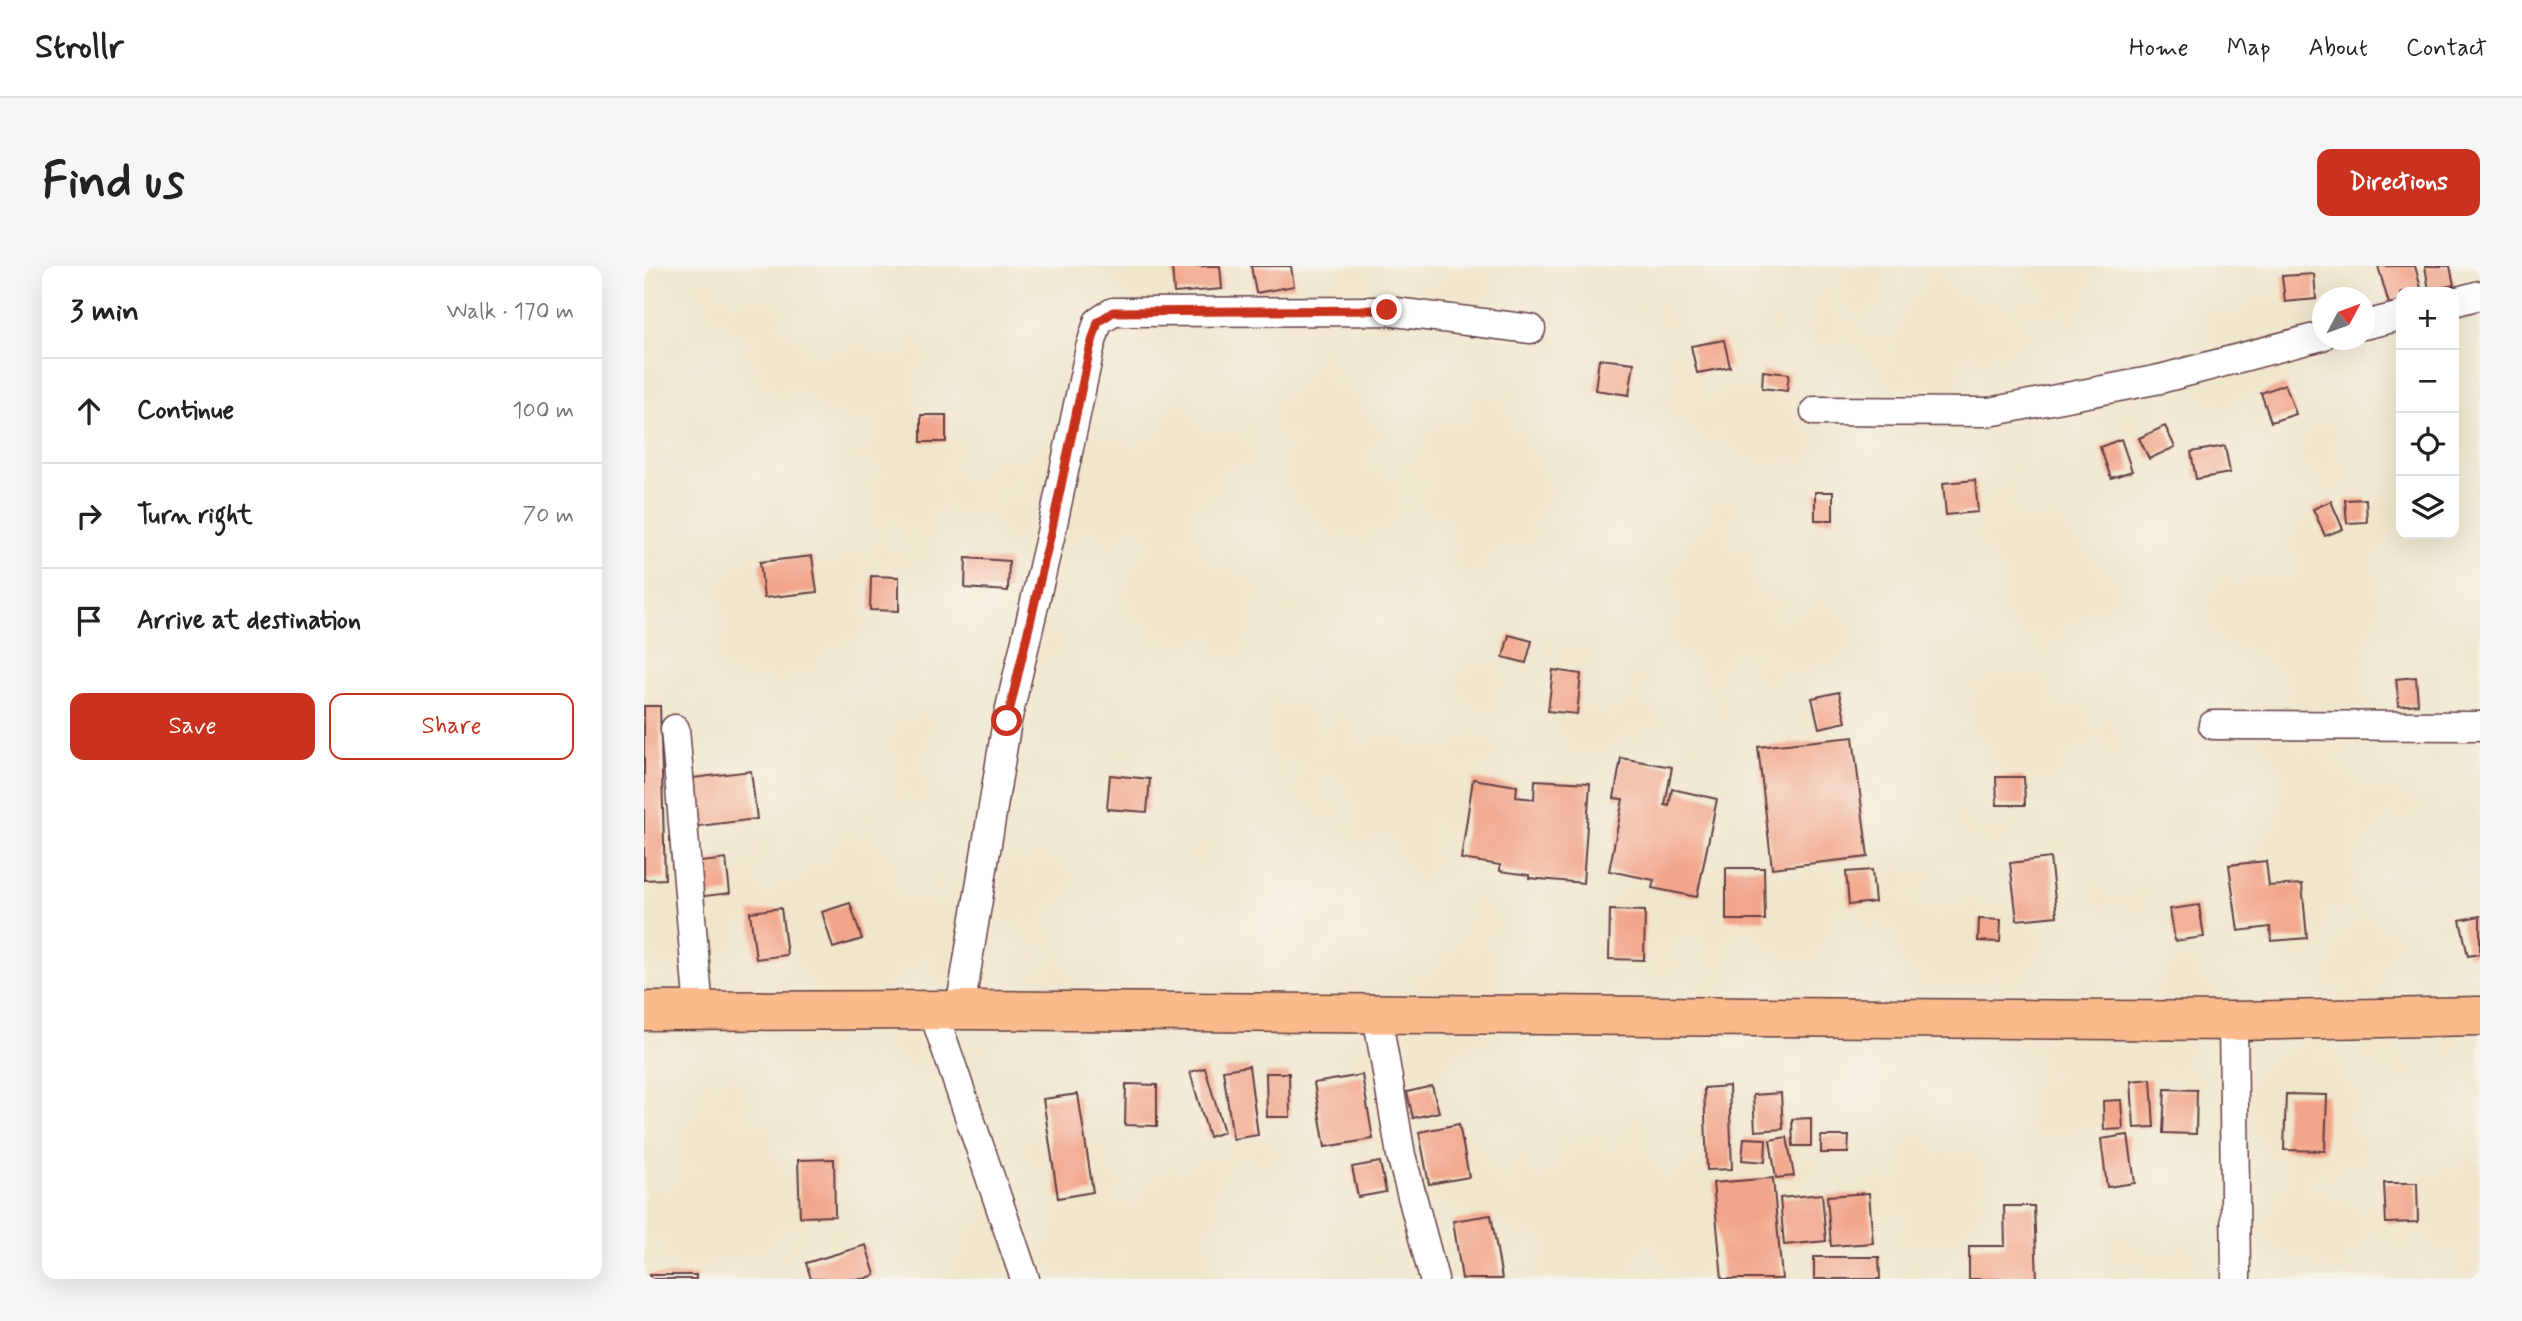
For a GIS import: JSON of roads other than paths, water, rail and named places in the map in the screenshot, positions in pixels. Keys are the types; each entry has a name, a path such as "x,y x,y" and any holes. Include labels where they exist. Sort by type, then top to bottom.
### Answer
{"highway":[{"path":"644,1011 2233,1021 2480,1016"}],"street":[{"path":"2459,301 2480,295"},
{"path":"1025,1279 947,1011 1007,721 1098,322 1113,312 1387,310 1531,329"},
{"path":"2375,323 2396,317"},
{"path":"1815,411 1989,412 2160,379 2312,340"},
{"path":"2213,725 2480,726"},
{"path":"675,729 699,1011"},
{"path":"1377,1014 1401,1155 1434,1279"},
{"path":"2233,1021 2236,1279"}]}
